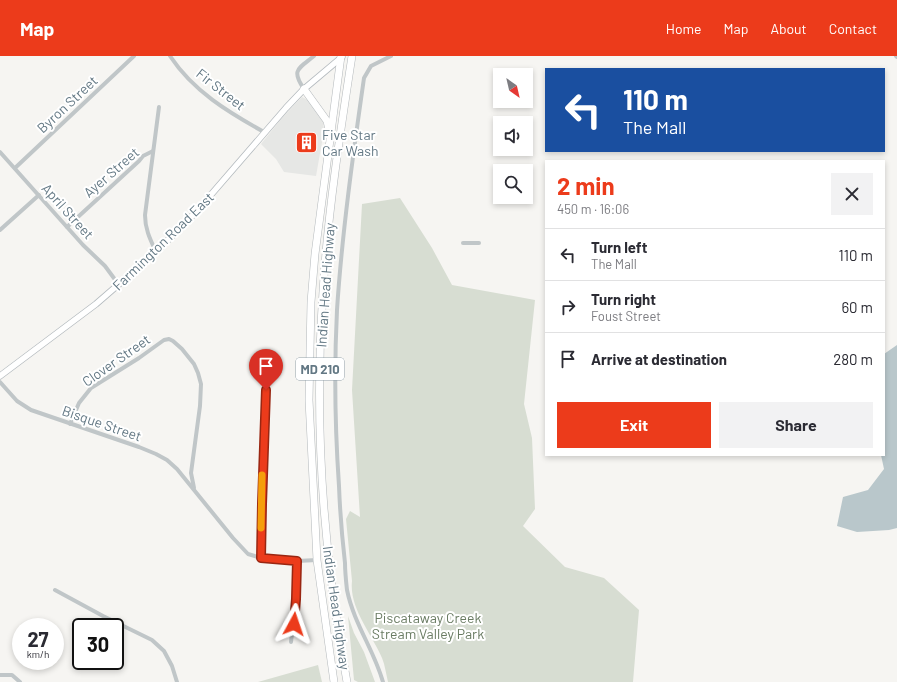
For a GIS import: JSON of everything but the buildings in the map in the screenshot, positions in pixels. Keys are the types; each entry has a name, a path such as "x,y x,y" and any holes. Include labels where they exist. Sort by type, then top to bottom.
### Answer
{"highway":[{"name":"Indian Head Highway","path":"347,682 338,633 323,488 319,389 322,293 327,241 337,154 352,56"},
{"name":"Indian Head Highway","path":"334,682 317,560 309,400 311,316 316,248 342,57"},
{"path":"304,89 328,124 328,156"}],"main road":[{"name":"Farmington Road East","path":"0,376 96,304 156,252 196,212 264,132 304,89 342,57"}],"street":[{"name":"Byron Street","path":"15,168 95,95 134,56"},
{"name":"Fir Street","path":"170,56 174,63 199,90 230,113 264,132"},
{"path":"304,89 298,80 297,72 302,65 314,56"},
{"path":"383,682 355,618 347,589 337,466 336,365 337,311 345,222 364,78 371,66 391,56"},
{"path":"156,252 148,236 145,225 146,206 159,107"},
{"name":"Ayer Street","path":"67,227 143,156 153,151"},
{"name":"April Street","path":"0,152 67,227 105,266 119,285"},
{"path":"0,230 39,195"},
{"path":"463,242 479,243"},
{"name":"Clover Street","path":"70,424 79,403 86,393 94,386 139,358 161,341 169,339 185,352 194,364 200,378 200,406 191,473 194,490"},
{"path":"261,558 266,368"},
{"name":"Bisque Street","path":"0,382 21,405 35,412 156,454 167,460 177,469 245,552 252,556 297,561 317,560"},
{"path":"291,642 296,599 297,561"},
{"path":"55,590 152,640 164,651 172,666 176,682"},
{"path":"0,675 12,675 20,682"}],"shaded area":[{"path":"302,97 308,100 323,120 324,131 316,176 284,172 276,159 261,144 282,118"},
{"path":"897,345 897,528 857,532 837,526 843,497 868,490 884,469 881,456 885,456 885,353"}],"green space":[{"path":"400,198 432,248 452,285 535,300 524,404 532,438 535,509 523,526 565,567 604,578 639,610 633,682 388,682 382,658 362,621 354,601 346,519 350,511 360,517 352,390 362,204"},
{"name":"Piscataway Creek Stream Valley Park","path":"348,616 375,682 358,682 354,680"},
{"path":"318,665 322,682 258,682"}],"slow traffic":[{"path":"261,528 262,475"}],"place":[{"name":"Five Star Car Wash","path":"307,142"}],"route":[{"path":"266,390 261,558 297,561 294,624"}]}
